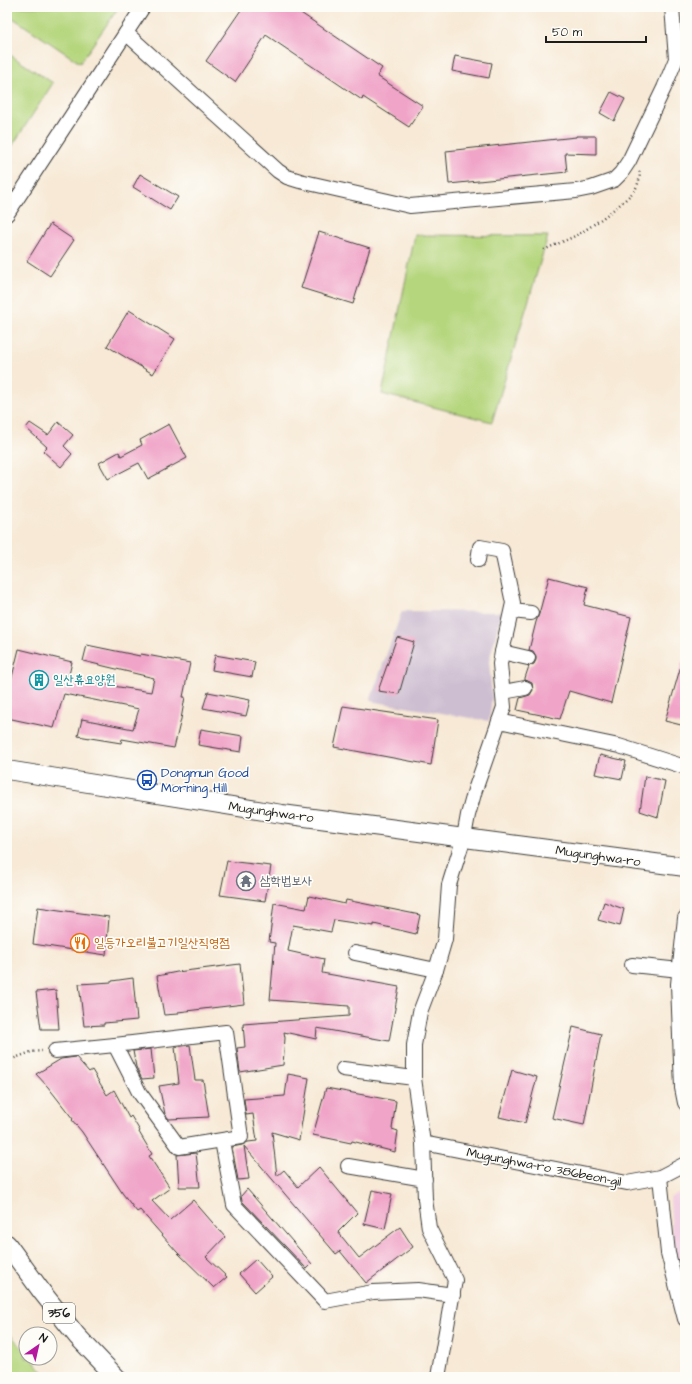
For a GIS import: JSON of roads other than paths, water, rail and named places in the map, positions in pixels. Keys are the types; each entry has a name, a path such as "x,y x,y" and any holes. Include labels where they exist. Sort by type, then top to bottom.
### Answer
{"main road":[{"name":"Mugunghwa-ro","path":"7,770 282,814 685,867"},
{"name":"356","path":"7,1244 42,1292 78,1336 116,1377"},
{"path":"7,1264 69,1344 99,1377"}],"street":[{"path":"7,214 143,7"},
{"path":"126,33 278,171 287,177 410,206 576,191 591,188 614,180 621,173 633,152 681,57 672,7"},
{"path":"438,1377 455,1280 429,1228 425,1199 424,1143 414,1078 414,1045 420,1012 436,970 445,939 449,885 464,838 468,815 504,707 500,664 514,603 502,551 480,547 478,560"},
{"path":"512,611 531,613"},
{"path":"502,652 528,658"},
{"path":"503,692 525,688"},
{"path":"499,721 619,746 685,766"},
{"path":"685,918 678,984 682,1034 682,1088 685,1103"},
{"path":"355,952 436,970"},
{"path":"632,965 680,970"},
{"path":"55,1051 226,1032 241,1137 179,1147 139,1092 115,1045"},
{"path":"343,1069 414,1078"},
{"path":"222,1141 234,1205 325,1301 373,1292 418,1290 453,1294"},
{"name":"Mugunghwa-ro 386beon-gil","path":"424,1143 627,1183 660,1177 685,1164"},
{"path":"348,1166 425,1179"},
{"path":"660,1177 668,1253 685,1320"}],"place":[{"name":"일산휴요양원","path":"39,680"},
{"name":"Dongmun Good Morning Hill","path":"147,780"},
{"name":"삼학법보사","path":"246,881"},
{"name":"일등가오리불고기일산직영점","path":"80,943"}]}
